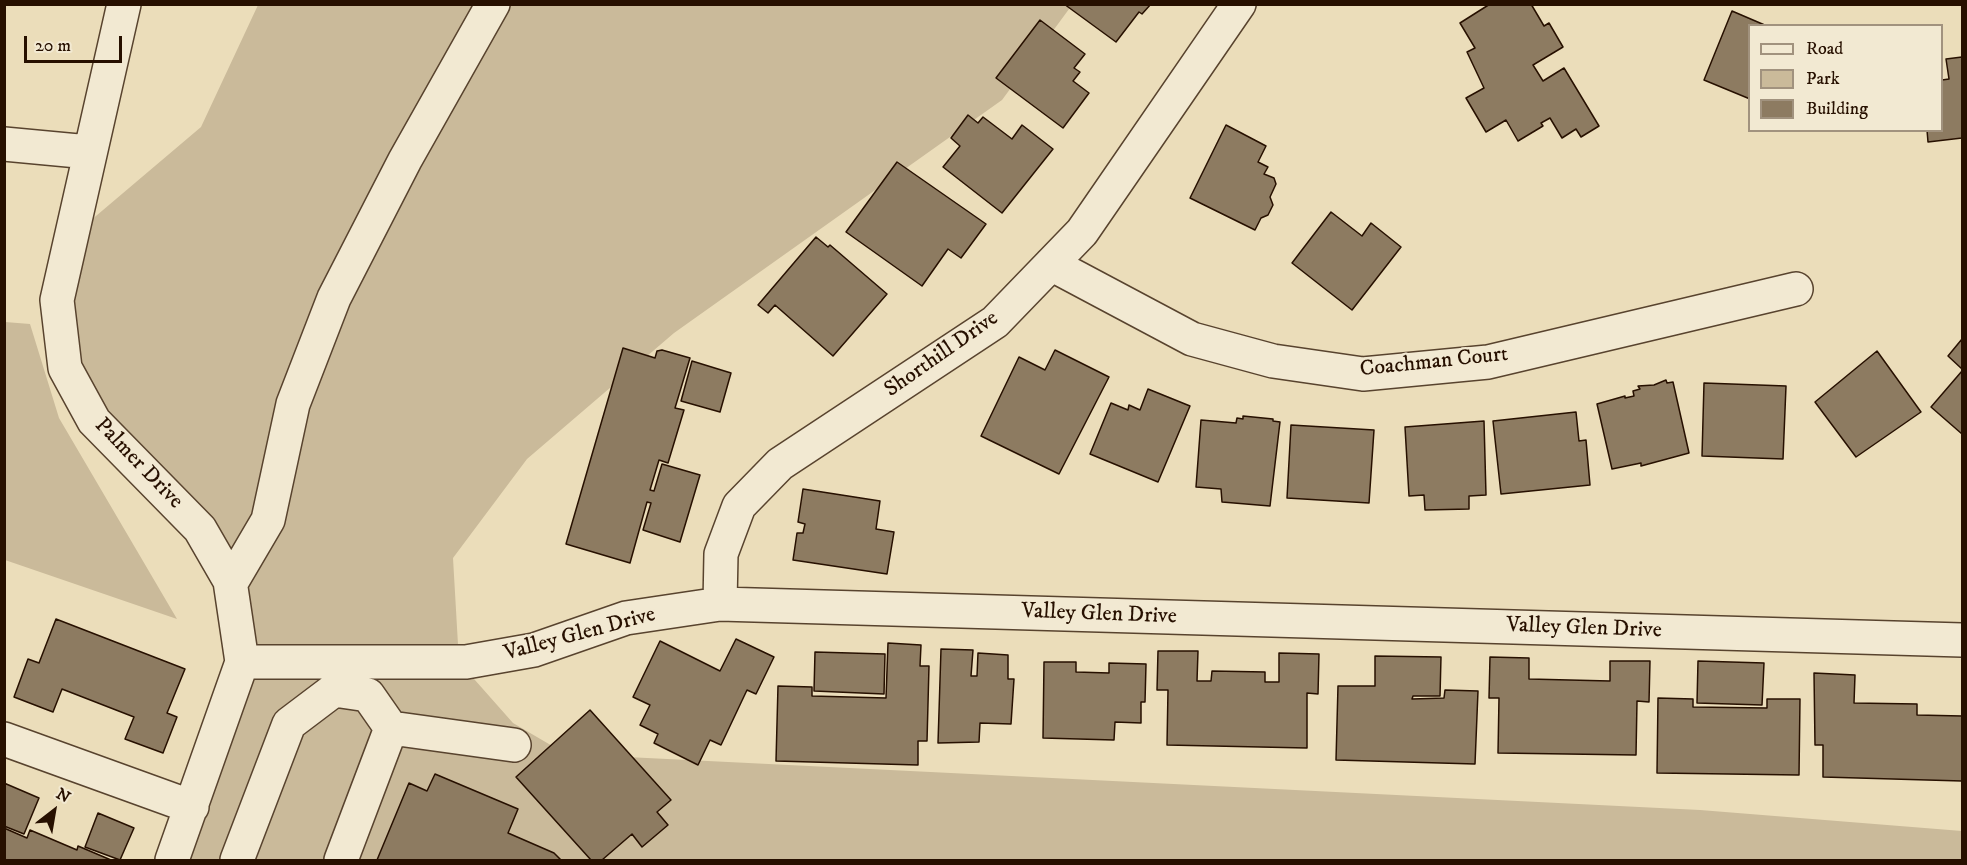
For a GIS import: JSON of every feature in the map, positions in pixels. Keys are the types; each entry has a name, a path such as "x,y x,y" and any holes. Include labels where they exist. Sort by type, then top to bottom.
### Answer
{"street":[{"name":"Palmer Drive","path":"124,4 57,300 65,368 94,422 200,529 231,583 242,662 192,807"},
{"path":"231,583 268,520 293,404 334,298 405,160 493,4"},
{"name":"Shorthill Drive","path":"720,604 721,554 739,506 780,464 995,322 1082,232 1239,4"},
{"path":"4,144 89,152"},
{"name":"Coachman Court","path":"1051,264 1192,339 1273,361 1363,374 1488,362 1796,289"},
{"name":"Valley Glen Drive","path":"242,662 466,662 534,650 626,618 720,604 1962,640"},
{"path":"237,861 289,724 334,690 368,694 391,728 514,746"},
{"path":"341,861 391,728"},
{"path":"4,739 192,807 172,861"}],"green space":[{"path":"258,5 1072,5 1002,100 674,333 527,459 453,558 459,662 513,723 566,754 1700,810 1962,831 1962,860 170,860 241,661 231,581 66,369 70,238 201,127"},
{"path":"5,322 30,324 59,418 177,619 5,560"}],"building":[{"path":"1064,4 1151,4 1142,14 1139,12 1116,42"},
{"path":"1490,4 1531,4 1544,26 1549,23 1563,47 1533,65 1543,81 1564,68 1599,126 1581,137 1576,129 1562,138 1550,118 1541,123 1543,126 1518,141 1506,120 1486,132 1466,98 1484,88 1467,52 1475,48 1460,23"},
{"path":"1732,11 1762,24 1748,24 1748,98 1704,80"},
{"path":"1040,20 1085,54 1074,68 1080,72 1073,81 1089,93 1063,128 996,78"},
{"path":"1962,57 1962,138 1928,142 1927,132 1943,132 1943,80 1949,79 1946,59"},
{"path":"968,115 978,123 983,117 1012,139 1022,125 1053,149 1002,213 943,167 960,146 951,138"},
{"path":"1226,125 1266,146 1258,162 1268,167 1264,174 1274,178 1276,184 1270,197 1273,205 1268,215 1261,218 1255,230 1190,198"},
{"path":"897,162 986,224 961,258 948,249 922,286 846,232"},
{"path":"1331,212 1362,236 1371,223 1401,247 1352,310 1292,263"},
{"path":"816,237 828,247 830,245 887,294 833,356 775,305 768,313 758,305"},
{"path":"1962,339 1962,369 1948,356"},
{"path":"623,348 655,358 657,351 662,350 690,358 675,408 684,410 668,463 659,460 650,490 654,491 662,464 700,475 680,542 643,530 651,503 647,502 630,563 566,544"},
{"path":"1055,350 1109,377 1059,474 981,436 1019,357 1045,370"},
{"path":"1877,351 1921,412 1856,457 1815,402"},
{"path":"692,361 731,373 720,412 681,401"},
{"path":"1962,371 1962,434 1931,407"},
{"path":"1666,380 1667,383 1673,382 1689,453 1641,466 1641,463 1612,469 1597,404 1625,396 1625,398 1634,396 1633,391 1640,389 1638,386 1654,385"},
{"path":"1704,383 1786,386 1783,459 1702,456"},
{"path":"1148,389 1190,406 1158,482 1090,454 1111,403 1128,410 1129,405 1140,410"},
{"path":"1576,412 1579,441 1586,440 1590,485 1501,494 1493,421"},
{"path":"1243,416 1273,419 1273,421 1280,422 1270,506 1222,502 1221,489 1196,487 1201,420 1236,423 1237,418 1243,419"},
{"path":"1484,421 1486,495 1469,496 1469,509 1425,510 1424,495 1409,496 1405,427"},
{"path":"1291,425 1374,430 1369,503 1287,498"},
{"path":"803,489 880,501 876,529 894,532 887,574 793,560 797,533 803,533 805,524 798,522"},
{"path":"56,619 185,669 167,713 177,717 163,753 125,739 134,717 62,689 53,712 14,697 28,659 39,663"},
{"path":"736,639 774,657 756,694 747,690 721,745 710,740 698,765 654,743 658,734 640,725 650,705 633,697 660,641 720,671"},
{"path":"888,643 921,645 920,666 929,666 927,741 918,741 918,765 776,761 778,686 812,687 812,696 886,698"},
{"path":"941,649 973,650 971,676 977,676 978,653 1008,655 1008,679 1014,679 1011,724 980,723 979,742 938,743"},
{"path":"1158,651 1198,651 1197,681 1211,681 1212,671 1265,672 1265,682 1279,682 1279,653 1319,654 1318,694 1307,693 1307,748 1167,745 1168,690 1157,690"},
{"path":"815,652 885,654 884,694 814,691"},
{"path":"1375,656 1441,657 1440,696 1413,696 1412,699 1444,698 1445,690 1478,691 1475,764 1336,760 1338,686 1375,686"},
{"path":"1490,657 1529,658 1529,679 1610,681 1610,661 1650,661 1649,702 1637,701 1636,755 1498,753 1499,698 1489,698"},
{"path":"1698,661 1764,663 1762,705 1697,703"},
{"path":"1044,662 1076,662 1076,672 1109,673 1109,663 1146,664 1145,702 1141,702 1141,723 1115,722 1114,740 1043,738"},
{"path":"1814,673 1855,675 1854,703 1917,704 1917,715 1962,716 1962,781 1823,777 1823,745 1815,745"},
{"path":"1658,698 1693,699 1693,707 1767,708 1767,699 1800,699 1799,775 1657,773"},
{"path":"590,710 671,800 657,812 668,825 642,847 632,834 602,860 591,860 516,777"},
{"path":"435,774 518,809 508,833 554,853 561,860 377,860 409,783 427,791"},
{"path":"4,783 39,798 24,834 4,826"},
{"path":"98,813 134,828 120,860 85,847"},
{"path":"4,828 27,838 30,830 77,850 78,846 111,860 4,860"}]}
